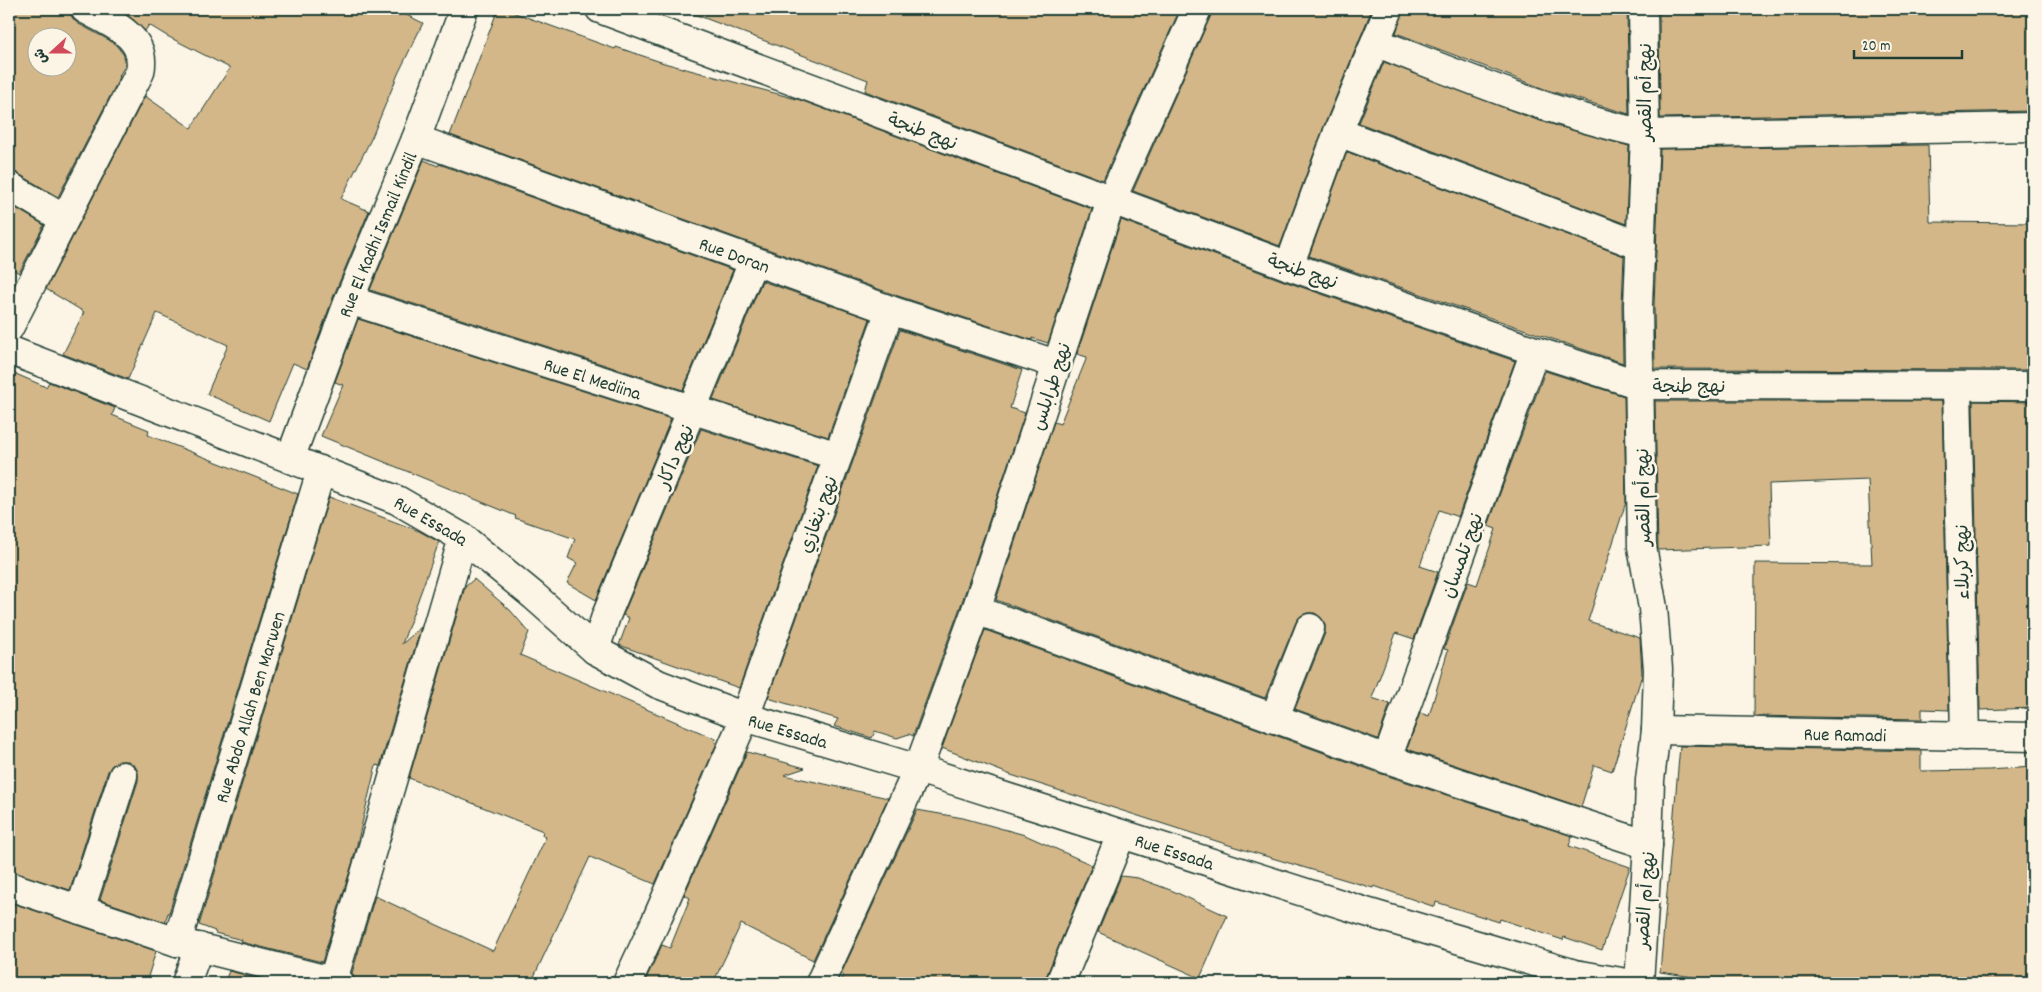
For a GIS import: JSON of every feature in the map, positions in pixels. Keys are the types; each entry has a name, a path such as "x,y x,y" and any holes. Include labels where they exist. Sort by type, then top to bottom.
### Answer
{"street":[{"path":"9,346 64,219 140,72 142,62 136,43 129,34 85,9"},
{"name":"Rue El Kadhi Ismail Kindil","path":"290,459 349,300 416,139 464,9"},
{"name":"نهج طنجة","path":"600,9 1289,266 1535,351 1640,384 2033,386"},
{"name":"نهج طرابلس","path":"820,983 918,769 976,610 1111,201 1197,9"},
{"path":"1289,266 1338,132 1389,9"},
{"name":"نهج أم القصر","path":"1639,983 1648,845 1650,780 1656,730 1658,669 1653,608 1642,547 1638,305 1645,134 1643,9"},
{"path":"1375,42 1518,98 1599,124 1645,134 2033,127"},
{"path":"1338,132 1641,246"},
{"name":"Rue Doran","path":"416,139 753,262 890,310 1056,364"},
{"path":"9,186 64,219"},
{"name":"نهج داكار","path":"596,650 606,616 753,262"},
{"name":"Rue El Mediina","path":"349,300 838,456"},
{"name":"نهج بنغازي","path":"627,983 745,718 890,310"},
{"name":"Rue Essada","path":"9,346 397,500 463,538 596,650 658,684 745,718 918,769 1573,978 1627,983"},
{"name":"نهج تلمسان","path":"1387,759 1535,351"},
{"name":"نهج كربلاء","path":"1957,387 1965,736"},
{"name":"Rue Abdo Allah Ben Marwen","path":"186,983 188,945 322,471"},
{"path":"9,886 188,945 336,982 361,889 463,538"},
{"path":"976,610 1387,759 1648,845"},
{"path":"1274,719 1310,628"},
{"name":"Rue Ramadi","path":"1656,730 2033,738"},
{"path":"80,910 123,776"},
{"path":"1060,983 1121,835"}],"building":[{"path":"9,9 70,9 72,17 77,23 115,44 124,55 125,66 58,197 9,170"},
{"path":"118,9 394,9 423,23 398,74 372,137 341,199 369,211 334,295 307,369 293,363 269,421 207,394 228,345 157,313 128,379 63,354 84,312 46,289 145,96 191,128 230,68 149,25 145,31 134,20"},
{"path":"498,9 504,9 615,49 616,47 664,63 800,100 1092,209 1048,343 1032,338 1032,340 895,295 450,135"},
{"path":"687,9 1180,9 1103,180 865,91 868,80 686,11"},
{"path":"1212,9 1372,9 1324,126 1280,246 1133,191"},
{"path":"1404,9 1627,9 1629,114 1547,90 1396,33"},
{"path":"1659,9 2033,9 2033,111 1660,118"},
{"path":"1384,62 1537,120 1629,146 1626,224 1359,123"},
{"path":"1928,145 1930,222 2033,223 2033,370 1655,369 1654,305 1660,149"},
{"path":"1347,152 1624,256 1622,305 1623,363 1309,256"},
{"path":"424,160 733,270 683,390 370,290"},
{"path":"9,204 44,225 19,273 9,267"},
{"path":"1121,220 1284,281 1515,361 1458,517 1439,510 1420,566 1438,572 1414,639 1396,633 1372,698 1390,704 1378,739 1295,709 1325,633 1325,625 1322,619 1315,613 1307,613 1296,622 1265,698 996,600 1054,422 1060,424 1087,357 1077,354"},
{"path":"762,281 870,319 828,437 713,400"},
{"path":"358,319 671,419 596,600 567,583 577,563 568,558 575,539 515,518 516,516 321,436 343,385 335,382"},
{"path":"900,330 1022,370 1010,408 1025,413 961,605 913,736 909,734 897,738 875,731 872,738 834,726 838,719 768,698"},
{"path":"9,371 46,387 49,382 115,408 112,415 149,430 148,435 298,494 165,922 100,900 138,781 138,772 135,766 128,761 119,761 112,765 108,771 70,890 9,871"},
{"path":"1545,371 1624,396 1626,502 1588,621 1640,638 1642,675 1612,771 1594,765 1581,807 1407,749 1420,713 1429,716 1448,650 1444,649 1468,582 1477,585 1496,529 1488,526"},
{"path":"1655,401 1942,401 1949,710 1922,709 1922,719 1754,716 1755,563 1872,564 1868,480 1769,484 1771,546 1658,550"},
{"path":"1973,401 2033,402 2033,459 2027,459 2030,552 2033,552 2033,708 1980,710"},
{"path":"701,429 818,466 739,688 619,645 629,618 623,615"},
{"path":"329,497 419,531 439,542 402,644 421,627 380,766 376,765 353,861 322,962 241,942 242,940 215,933 215,931 199,925"},
{"path":"474,579 510,610 529,632 520,655 716,739 715,743 717,743 655,884 590,857 531,983 355,983 352,973 375,896 493,951 546,837 542,835 543,831 409,778 465,587"},
{"path":"985,630 1382,774 1572,836 1569,846 1630,867 1602,950 1564,937 1563,940 1500,919 1499,922 1436,902 1435,907 1374,886 1373,888 1235,847 1011,775 942,748"},
{"path":"1680,746 1921,751 1921,771 2033,767 2033,983 1734,983 1660,972"},
{"path":"747,752 805,768 784,775 888,798 813,960 741,924 713,983 644,983 662,945 670,948 690,898 684,895"},
{"path":"917,810 963,818 1025,835 1092,865 1045,983 839,983 843,975 841,974"},
{"path":"1121,876 1138,878 1173,891 1227,916 1200,978 1098,932"},
{"path":"9,902 156,951 146,983 9,983"},
{"path":"229,971 277,983 224,983"}]}
